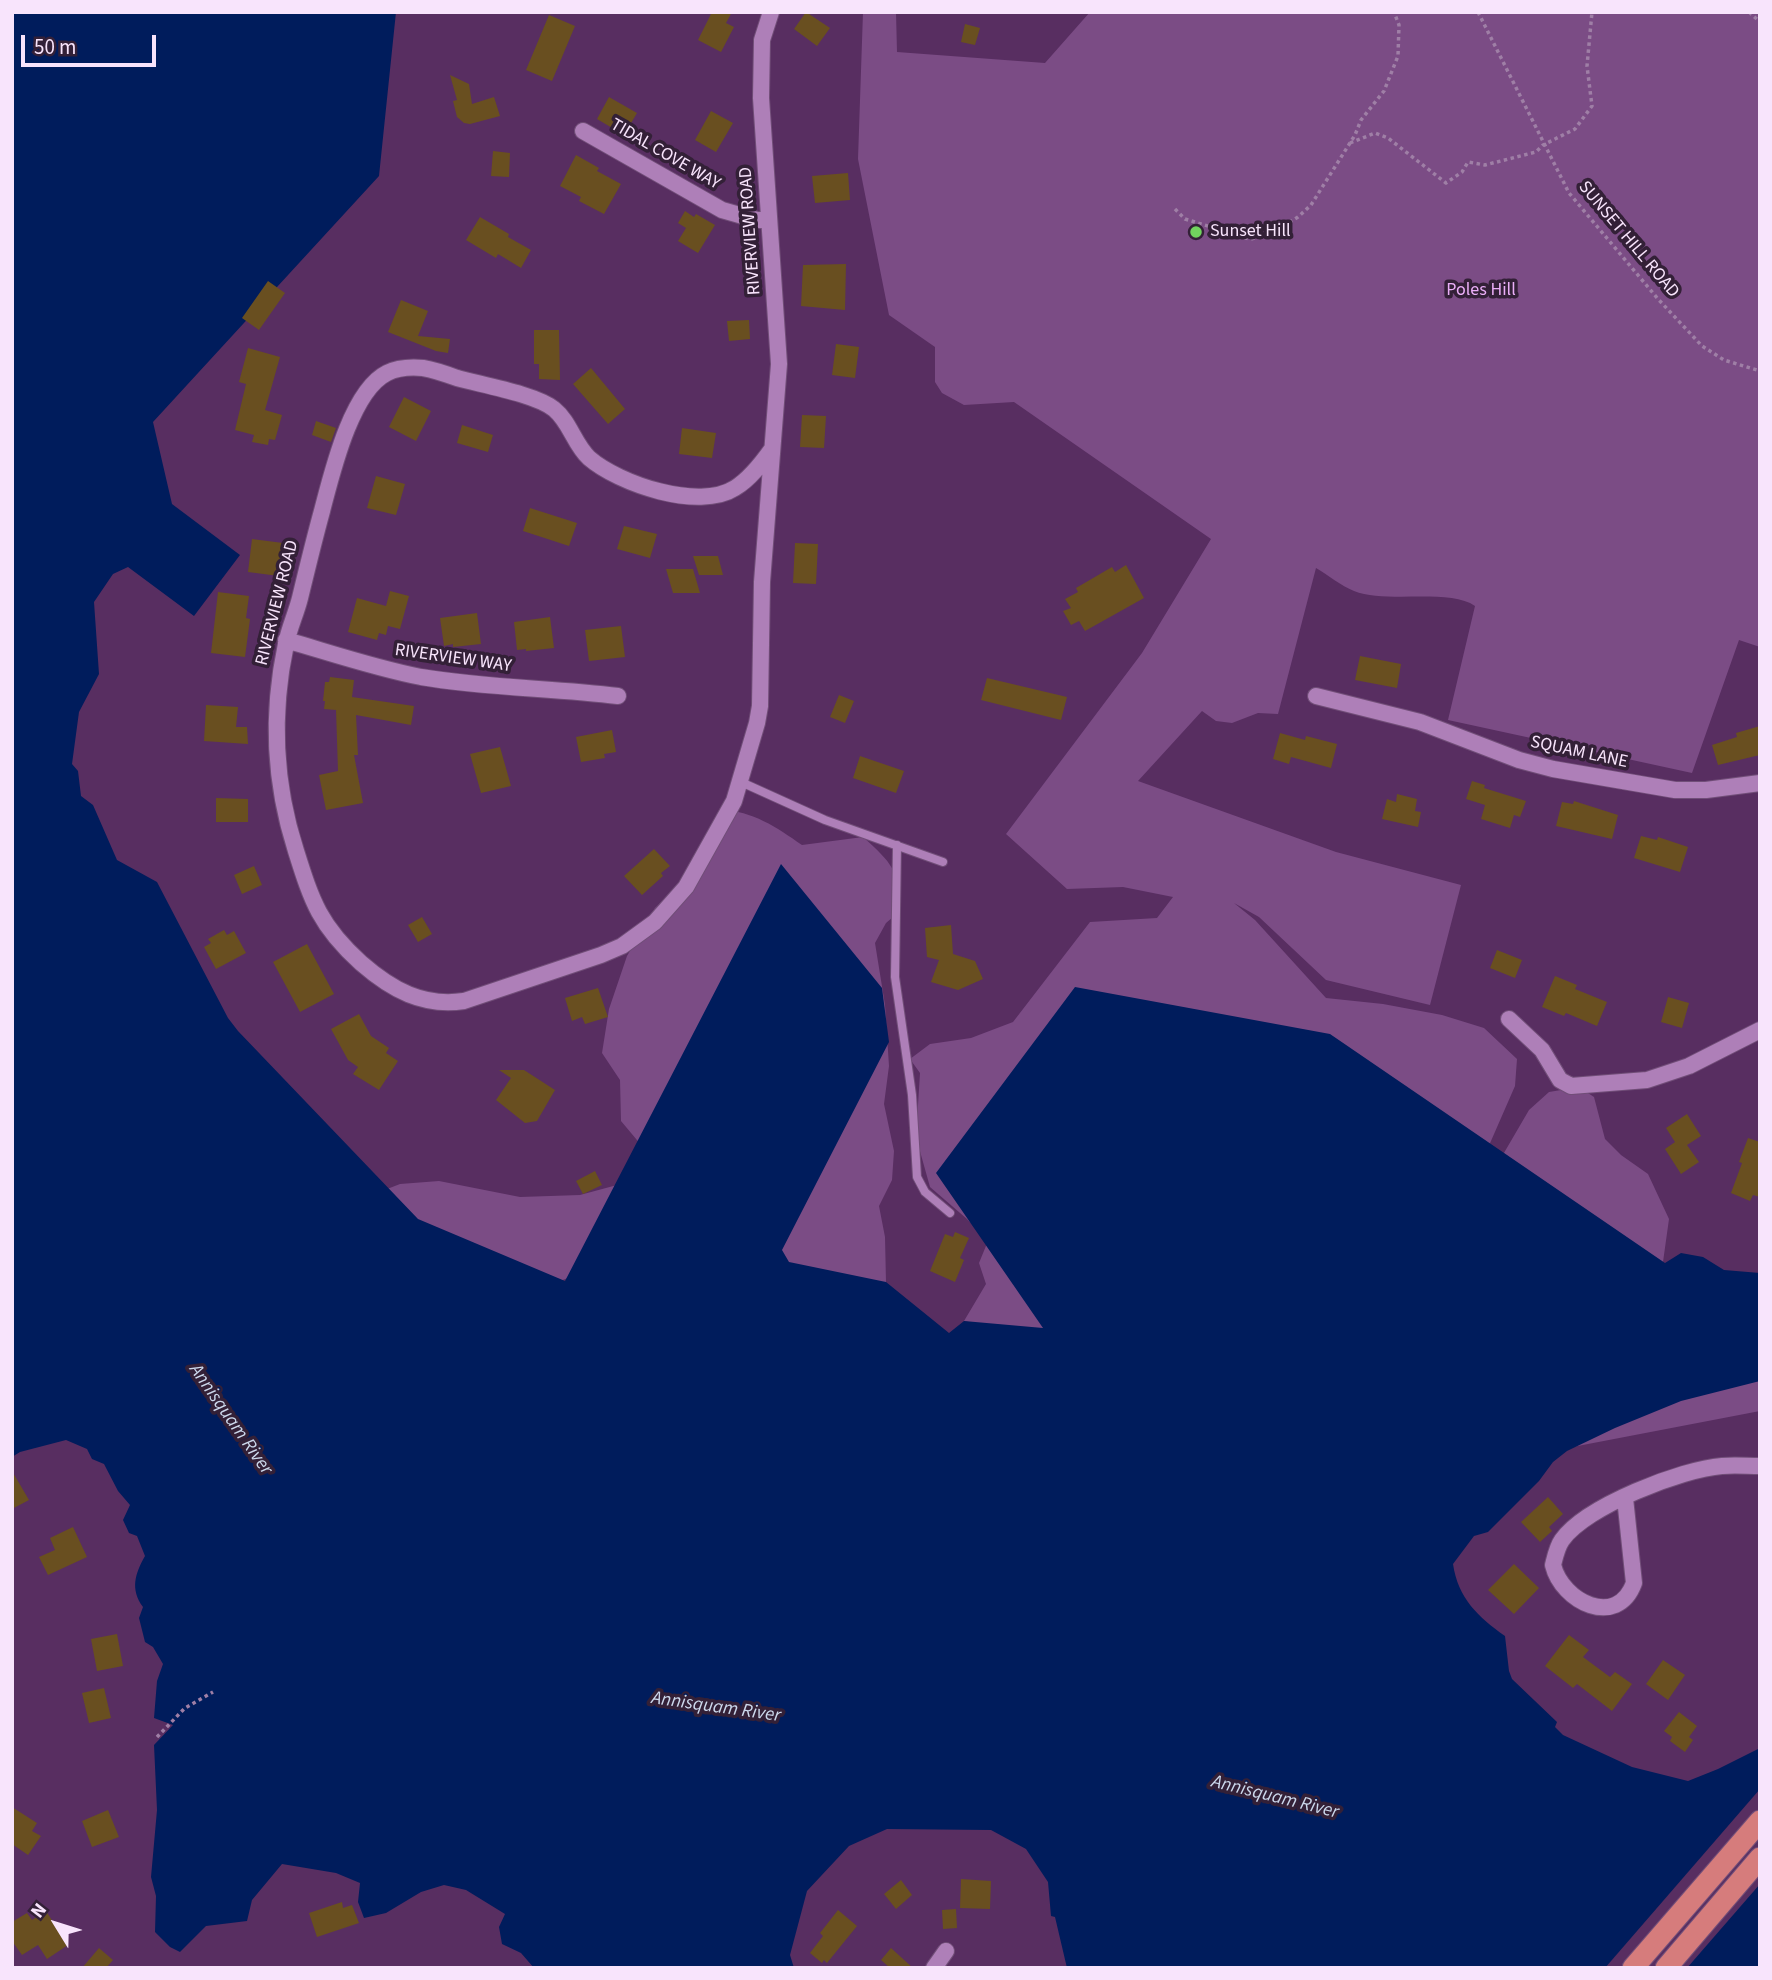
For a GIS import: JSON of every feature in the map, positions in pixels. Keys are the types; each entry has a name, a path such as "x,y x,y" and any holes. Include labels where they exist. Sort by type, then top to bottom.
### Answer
{"highway":[{"path":"1633,1968 1760,1821"},
{"path":"1666,1968 1760,1858"}],"street":[{"name":"RIVERVIEW ROAD","path":"771,12 762,40 761,79 779,364 762,582 760,706 741,782 722,825 686,887 655,922 622,946 464,1000 436,1003 377,977 327,927 316,911 289,829 277,759 276,702 286,640 299,602 327,492 351,420 362,396 388,372 419,368 540,402 554,409 579,448 590,458 614,475 661,491 705,495 719,494 735,488 761,464 772,449"},
{"name":"TIDAL COVE WAY","path":"583,131 722,210 769,220"},
{"name":"RIVERVIEW WAY","path":"286,640 366,665 421,677 618,696"},
{"name":"SQUAM LANE","path":"1316,696 1420,722 1519,760 1553,769 1675,790 1706,790 1760,783"},
{"path":"1509,1019 1542,1050 1560,1080 1571,1086 1647,1080 1689,1066 1760,1030"},
{"path":"1625,1498 1634,1583 1630,1594 1623,1601 1610,1607 1591,1606 1579,1601 1561,1584 1553,1565 1562,1539 1581,1523 1598,1511 1660,1481 1720,1466 1760,1466"},
{"path":"934,1968 946,1951"}],"lane":[{"path":"741,782 825,820 943,862"},
{"path":"897,845 898,923 895,977 911,1082 918,1177 925,1192 950,1213"}],"path":[{"path":"1175,209 1185,219 1221,230 1227,235 1251,239 1288,225 1311,205 1350,143 1361,120 1384,91 1393,69 1400,37 1394,12"},
{"name":"SUNSET HILL ROAD","path":"1478,12 1569,193 1658,299 1702,346 1724,360 1760,371"},
{"path":"1350,143 1375,133 1381,135 1446,183 1462,172 1468,162 1485,165 1536,152 1543,145 1574,130 1592,106 1587,66 1592,12"},
{"path":"1749,12 1760,22"},
{"path":"157,1737 185,1709 213,1692"}],"green space":[{"name":"Poles Hill","path":"863,12 896,12 897,52 1045,63 1090,12 1760,12 1760,647 1739,640 1692,773 1448,720 1475,606 1450,598 1367,595 1349,589 1316,568 1278,714 1258,713 1232,723 1216,721 1202,711 1138,781 1336,852 1461,885 1430,1005 1326,980 1259,917 1234,903 1255,920 1326,998 1383,1004 1442,1015 1484,1028 1517,1059 1515,1086 1477,1173 1501,1158 1529,1110 1549,1092 1579,1087 1594,1097 1605,1139 1621,1155 1648,1174 1669,1219 1663,1262 1655,1264 1760,1296 1760,1411 1562,1449 964,1321 986,1284 979,1263 988,1241 930,1187 916,1137 920,1073 910,1059 930,1044 971,1038 1013,1022 1090,922 1157,918 1173,897 1123,887 1067,889 1006,834 1142,653 1211,539 1014,402 964,405 942,393 935,382 935,347 889,315 858,159"},
{"path":"721,810 754,817 802,845 863,837 887,861 896,877 900,911 886,923 875,943 885,1005 889,1066 884,1104 894,1151 892,1180 879,1206 885,1237 886,1282 867,1286 581,1273 547,1286 443,1262 382,1191 400,1184 439,1181 520,1197 580,1195 617,1185 652,1158 621,1121 620,1080 602,1053 609,1009 627,956 655,908 685,880"}],"water":[{"name":"Annisquam River","path":"12,12 396,12 379,176 153,422 172,504 240,555 194,616 128,567 113,574 94,602 99,674 79,712 72,764 78,771 81,796 93,805 117,860 157,882 228,1018 238,1031 418,1219 565,1281 781,864 882,988 889,1042 782,1250 789,1262 886,1282 949,1333 964,1321 1043,1328 936,1173 1075,987 1330,1034 1665,1263 1681,1253 1703,1257 1724,1270 1760,1273 1760,1381 1681,1401 1567,1451 1553,1462 1539,1481 1488,1532 1474,1536 1453,1564 1459,1587 1471,1606 1505,1636 1512,1679 1557,1722 1555,1727 1563,1735 1632,1767 1688,1781 1760,1748 1760,1968 1067,1968 1055,1917 1051,1916 1048,1882 1026,1849 991,1830 887,1829 849,1846 807,1891 790,1955 794,1968 534,1968 521,1953 502,1944 499,1927 505,1914 466,1890 444,1885 421,1892 386,1913 364,1918 358,1902 360,1883 336,1873 282,1864 252,1900 247,1921 206,1926 180,1952 170,1947 155,1932 156,1896 151,1877 157,1810 154,1745 173,1725 154,1718 157,1681 163,1664 153,1647 145,1642 139,1618 143,1607 136,1594 135,1582 145,1556 137,1536 129,1533 123,1520 130,1505 118,1491 104,1464 92,1459 87,1449 66,1440 20,1452 12,1457"}],"pier":[{"path":"1760,1789 1760,1884 1687,1968 1605,1968"}],"building":[{"path":"712,12 732,12 726,23 734,27 721,52 698,40"},
{"path":"806,12 830,28 817,46 794,29"},
{"path":"549,15 575,26 552,81 526,70"},
{"path":"965,24 980,28 975,45 961,42"},
{"path":"450,75 469,84 472,104 494,97 500,116 470,124 464,123 457,117 453,101 457,100"},
{"path":"609,97 637,113 624,135 597,119"},
{"path":"711,111 733,123 716,152 695,140"},
{"path":"493,151 510,153 509,177 491,176"},
{"path":"576,155 621,184 604,214 579,201 581,197 560,186"},
{"path":"848,173 850,200 815,203 812,176"},
{"path":"685,211 715,225 698,253 678,241 686,228 678,223"},
{"path":"480,217 531,250 521,268 498,254 496,258 466,240"},
{"path":"846,264 845,310 801,306 803,265"},
{"path":"268,281 285,293 259,330 242,318"},
{"path":"401,300 428,311 418,336 450,339 448,353 388,332"},
{"path":"749,320 750,339 729,341 727,321"},
{"path":"534,330 559,330 560,380 539,379 539,364 534,364"},
{"path":"836,344 859,347 855,378 832,375"},
{"path":"248,348 280,357 265,410 282,415 275,440 269,439 268,445 252,442 254,435 235,430 246,384 239,382"},
{"path":"591,368 625,409 608,424 573,384"},
{"path":"404,397 431,411 416,441 389,427"},
{"path":"802,415 826,416 824,448 800,447"},
{"path":"316,421 336,428 331,442 312,435"},
{"path":"462,425 493,435 488,452 457,443"},
{"path":"682,428 716,433 712,458 679,454"},
{"path":"376,476 405,484 396,515 367,508"},
{"path":"530,508 577,523 569,546 523,531"},
{"path":"624,526 657,534 650,558 617,549"},
{"path":"252,539 283,543 279,576 248,572"},
{"path":"795,543 818,544 816,584 793,583"},
{"path":"693,556 718,556 723,575 699,575"},
{"path":"1126,565 1144,598 1085,631 1079,621 1071,625 1063,611 1071,608 1065,599 1078,592 1076,588 1112,567 1115,572"},
{"path":"666,569 693,569 700,593 673,593"},
{"path":"390,591 409,596 400,629 388,626 386,635 379,633 377,640 348,632 357,598 386,606"},
{"path":"218,592 249,596 246,618 250,619 245,657 211,653"},
{"path":"477,613 481,644 444,646 440,618"},
{"path":"550,617 554,648 517,650 514,622"},
{"path":"621,626 625,657 589,661 585,630"},
{"path":"1360,656 1401,664 1397,688 1355,680"},
{"path":"330,677 354,680 352,697 414,706 411,725 356,715 358,755 354,755 363,803 326,810 319,775 338,771 336,710 324,709 323,701 325,682 329,682"},
{"path":"987,678 1067,697 1061,720 981,700"},
{"path":"839,695 854,701 845,723 830,717"},
{"path":"206,705 238,707 236,727 247,727 248,744 204,741"},
{"path":"1760,726 1760,755 1718,765 1712,745 1737,737 1736,733"},
{"path":"612,730 616,752 604,754 605,758 581,762 576,737"},
{"path":"1280,733 1305,740 1306,736 1337,744 1331,768 1291,757 1289,764 1273,759"},
{"path":"500,747 511,786 481,793 470,754"},
{"path":"860,756 904,771 896,793 853,778"},
{"path":"1472,781 1485,785 1484,788 1526,801 1520,817 1514,815 1510,828 1481,819 1485,805 1466,799"},
{"path":"1397,794 1417,799 1415,811 1421,812 1418,827 1382,819 1387,799 1396,802"},
{"path":"216,798 248,799 248,822 216,822"},
{"path":"1574,801 1618,815 1612,839 1556,826 1562,802 1573,804"},
{"path":"1641,836 1657,840 1658,837 1688,847 1680,872 1634,858"},
{"path":"654,849 670,866 642,895 624,876"},
{"path":"254,866 262,885 242,894 234,875"},
{"path":"422,917 432,934 418,942 408,925"},
{"path":"951,925 953,954 975,961 983,979 958,990 931,982 939,960 927,957 925,928"},
{"path":"224,930 227,935 234,931 246,953 216,969 204,947 211,943 208,939"},
{"path":"307,944 334,994 300,1012 273,962"},
{"path":"1497,950 1522,960 1515,978 1490,968"},
{"path":"1555,976 1577,985 1575,989 1607,1002 1597,1026 1566,1013 1564,1016 1542,1007"},
{"path":"598,988 608,1017 585,1024 582,1017 572,1021 565,998"},
{"path":"1668,997 1689,1003 1682,1028 1661,1022"},
{"path":"359,1014 371,1036 389,1048 386,1053 398,1061 379,1090 353,1074 358,1067 348,1060 331,1029"},
{"path":"499,1070 524,1070 555,1090 537,1121 525,1123 496,1100 511,1078"},
{"path":"1687,1114 1701,1136 1687,1145 1699,1162 1681,1174 1665,1149 1675,1142 1666,1128"},
{"path":"1748,1138 1760,1142 1760,1197 1753,1195 1750,1201 1731,1193"},
{"path":"595,1171 602,1185 583,1194 576,1181"},
{"path":"955,1232 969,1238 960,1258 964,1260 955,1282 930,1271 945,1234 953,1237"},
{"path":"12,1471 29,1500 12,1509"},
{"path":"1548,1497 1563,1514 1549,1527 1552,1531 1540,1542 1521,1522"},
{"path":"73,1527 87,1557 48,1575 39,1557 55,1550 50,1538"},
{"path":"1514,1564 1539,1588 1514,1614 1488,1590"},
{"path":"117,1634 123,1666 97,1671 91,1639"},
{"path":"1569,1635 1589,1650 1583,1657 1610,1677 1615,1672 1632,1684 1612,1711 1577,1684 1573,1688 1545,1666"},
{"path":"1663,1660 1685,1675 1668,1700 1646,1684"},
{"path":"104,1688 111,1718 89,1723 82,1693"},
{"path":"1679,1712 1697,1726 1689,1737 1693,1740 1685,1752 1670,1741 1672,1737 1664,1731"},
{"path":"12,1807 37,1823 32,1831 41,1836 28,1855 12,1844"},
{"path":"108,1810 119,1837 92,1847 82,1821"},
{"path":"961,1879 991,1881 990,1909 960,1908"},
{"path":"901,1880 912,1895 896,1909 884,1894"},
{"path":"342,1902 343,1908 352,1905 359,1923 317,1937 309,1913"},
{"path":"956,1909 957,1928 943,1929 942,1910"},
{"path":"838,1910 857,1926 827,1963 824,1960 822,1963 810,1953 823,1936 820,1933"},
{"path":"46,1911 68,1945 47,1959 38,1945 22,1955 12,1941 12,1922 27,1913 32,1920"},
{"path":"99,1948 113,1960 106,1968 82,1968"},
{"path":"891,1948 913,1968 890,1968 881,1960"}],"place":[{"name":"Sunset Hill","path":"1196,232"}]}
